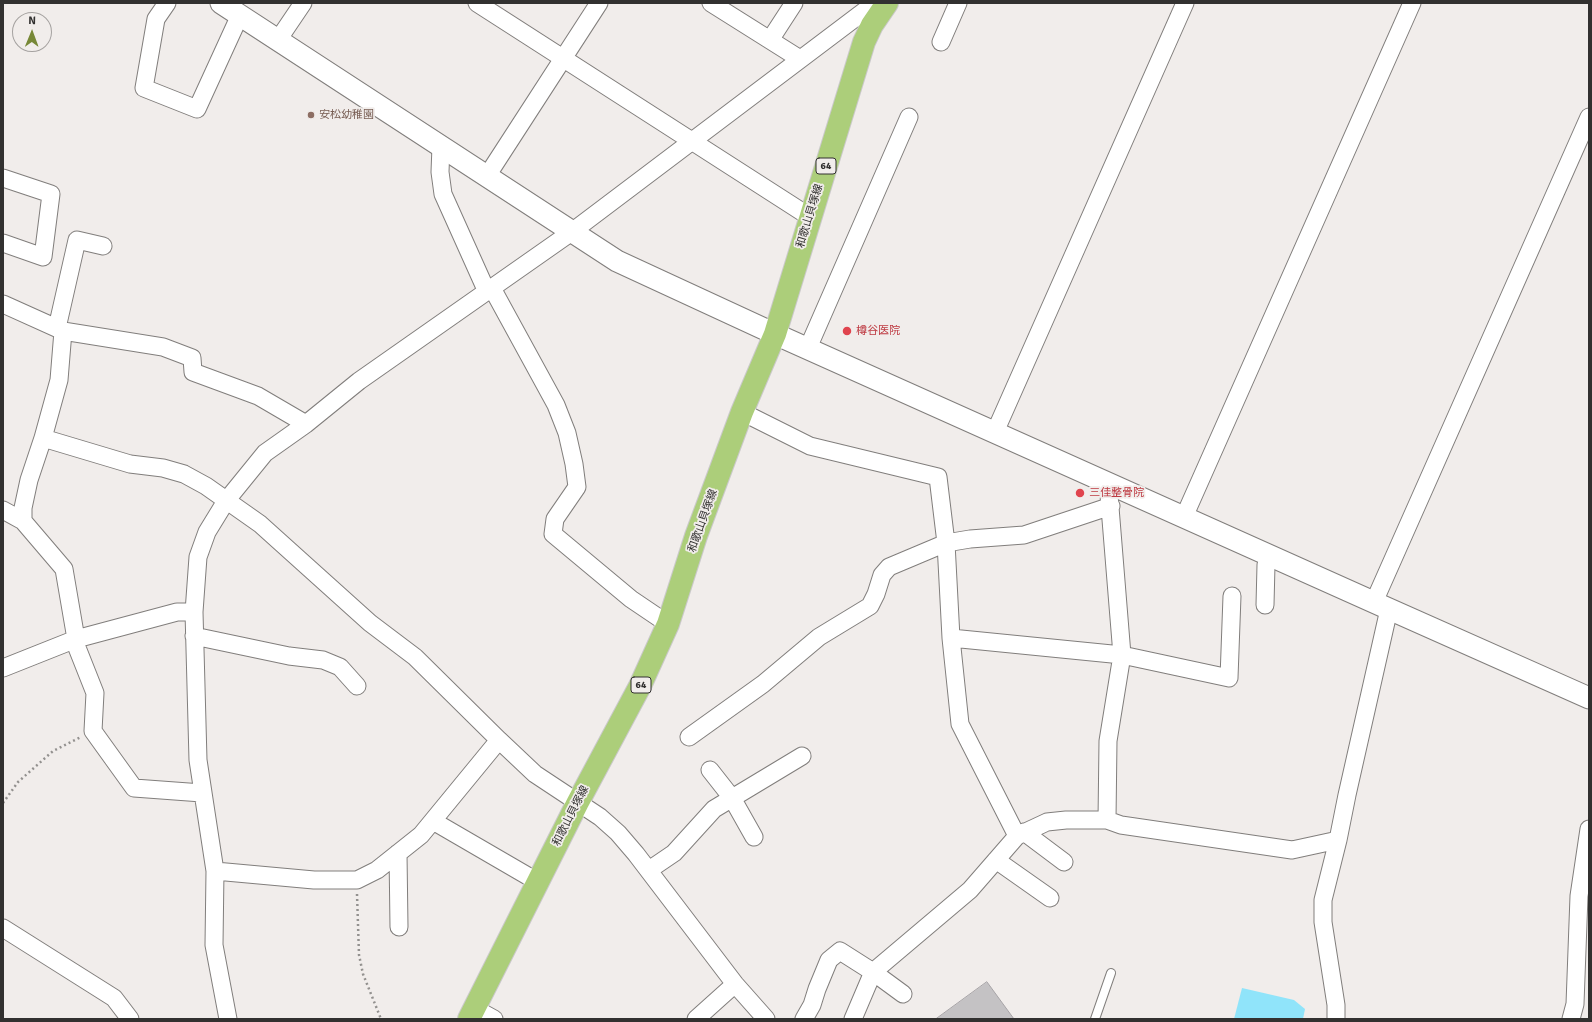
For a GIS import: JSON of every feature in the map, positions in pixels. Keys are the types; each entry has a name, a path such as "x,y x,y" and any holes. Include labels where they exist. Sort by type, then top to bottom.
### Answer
{"main road":[{"name":"和歌山貝塚線","path":"471,1014 578,802 640,686 668,624 696,536 742,412 774,334 864,42 872,25 887,3"}],"street":[{"path":"168,3 156,20 144,88 197,109 236,9 278,40 617,261 774,334 1589,698"},
{"path":"278,40 303,3"},
{"path":"477,3 810,217"},
{"path":"487,176 599,3"},
{"path":"710,3 800,59"},
{"path":"770,40 794,3"},
{"path":"228,1019 214,946 214,871 198,760 194,636 194,612 198,557 207,532 226,501 265,453 306,424 359,382 573,231 875,3"},
{"path":"941,42 958,3"},
{"path":"994,432 1185,3"},
{"path":"1184,517 1412,3"},
{"path":"808,348 908,117"},
{"path":"1336,1019 1336,1005 1323,922 1323,900 1338,840 1381,606 1589,117"},
{"path":"441,146 440,172 443,194 489,290 556,405 568,439 574,464 577,487 555,519 553,534 631,599 668,624"},
{"path":"3,178 51,194 43,257 3,242"},
{"path":"23,521 23,508 29,480 43,438 59,380 60,330 77,240 103,246"},
{"path":"3,304 60,330 163,347 192,358 193,372 258,396 306,424"},
{"path":"742,412 810,446 938,477 946,543 951,638 960,724 1020,834 1064,862"},
{"path":"43,438 130,464 163,468 184,474 206,486 260,524 370,623 415,657 535,774 600,817 618,833 649,870 734,984 766,1019"},
{"path":"1107,820 1108,741 1122,655 1108,483"},
{"path":"689,737 763,684 819,637 870,606 876,594 882,575 889,567 946,543 970,539 1024,535 1111,506"},
{"path":"3,510 23,521 64,569 75,639 95,693 94,730 134,788 202,793"},
{"path":"1265,605 1266,565 1270,556"},
{"path":"951,638 1122,655 1230,678 1232,596"},
{"path":"3,668 75,639 177,612 194,612"},
{"path":"194,636 289,656 323,660 340,667 357,686"},
{"path":"214,871 314,880 357,880 377,870 421,835 499,740"},
{"path":"649,870 674,853 714,809 802,756"},
{"path":"710,770 732,798 754,837"},
{"path":"853,1019 873,972 970,890 1020,834 1047,822 1088,819 1107,820 1121,826 1292,850 1338,840"},
{"path":"432,821 538,882"},
{"path":"1571,1019 1575,1004 1579,896 1589,829"},
{"path":"398,853 399,927"},
{"path":"996,860 1050,898"},
{"path":"3,928 114,998 130,1019"},
{"path":"804,1019 812,1006 817,989 829,960 840,951 873,972 902,994"},
{"path":"696,1019 734,984"},
{"path":"471,1014 494,1019"}],"lane":[{"path":"1095,1019 1111,973"}],"path":[{"path":"3,803 18,782 53,751 94,730"},
{"path":"357,880 359,955 363,974 381,1019"}],"water":[{"path":"1242,988 1294,1000 1305,1009 1303,1019 1234,1019"}],"building":[{"path":"987,982 1014,1019 936,1019"}],"place":[{"name":"安松幼稚園","path":"311,115"},
{"name":"樽谷医院","path":"847,331"},
{"name":"三佳整骨院","path":"1080,493"}]}
